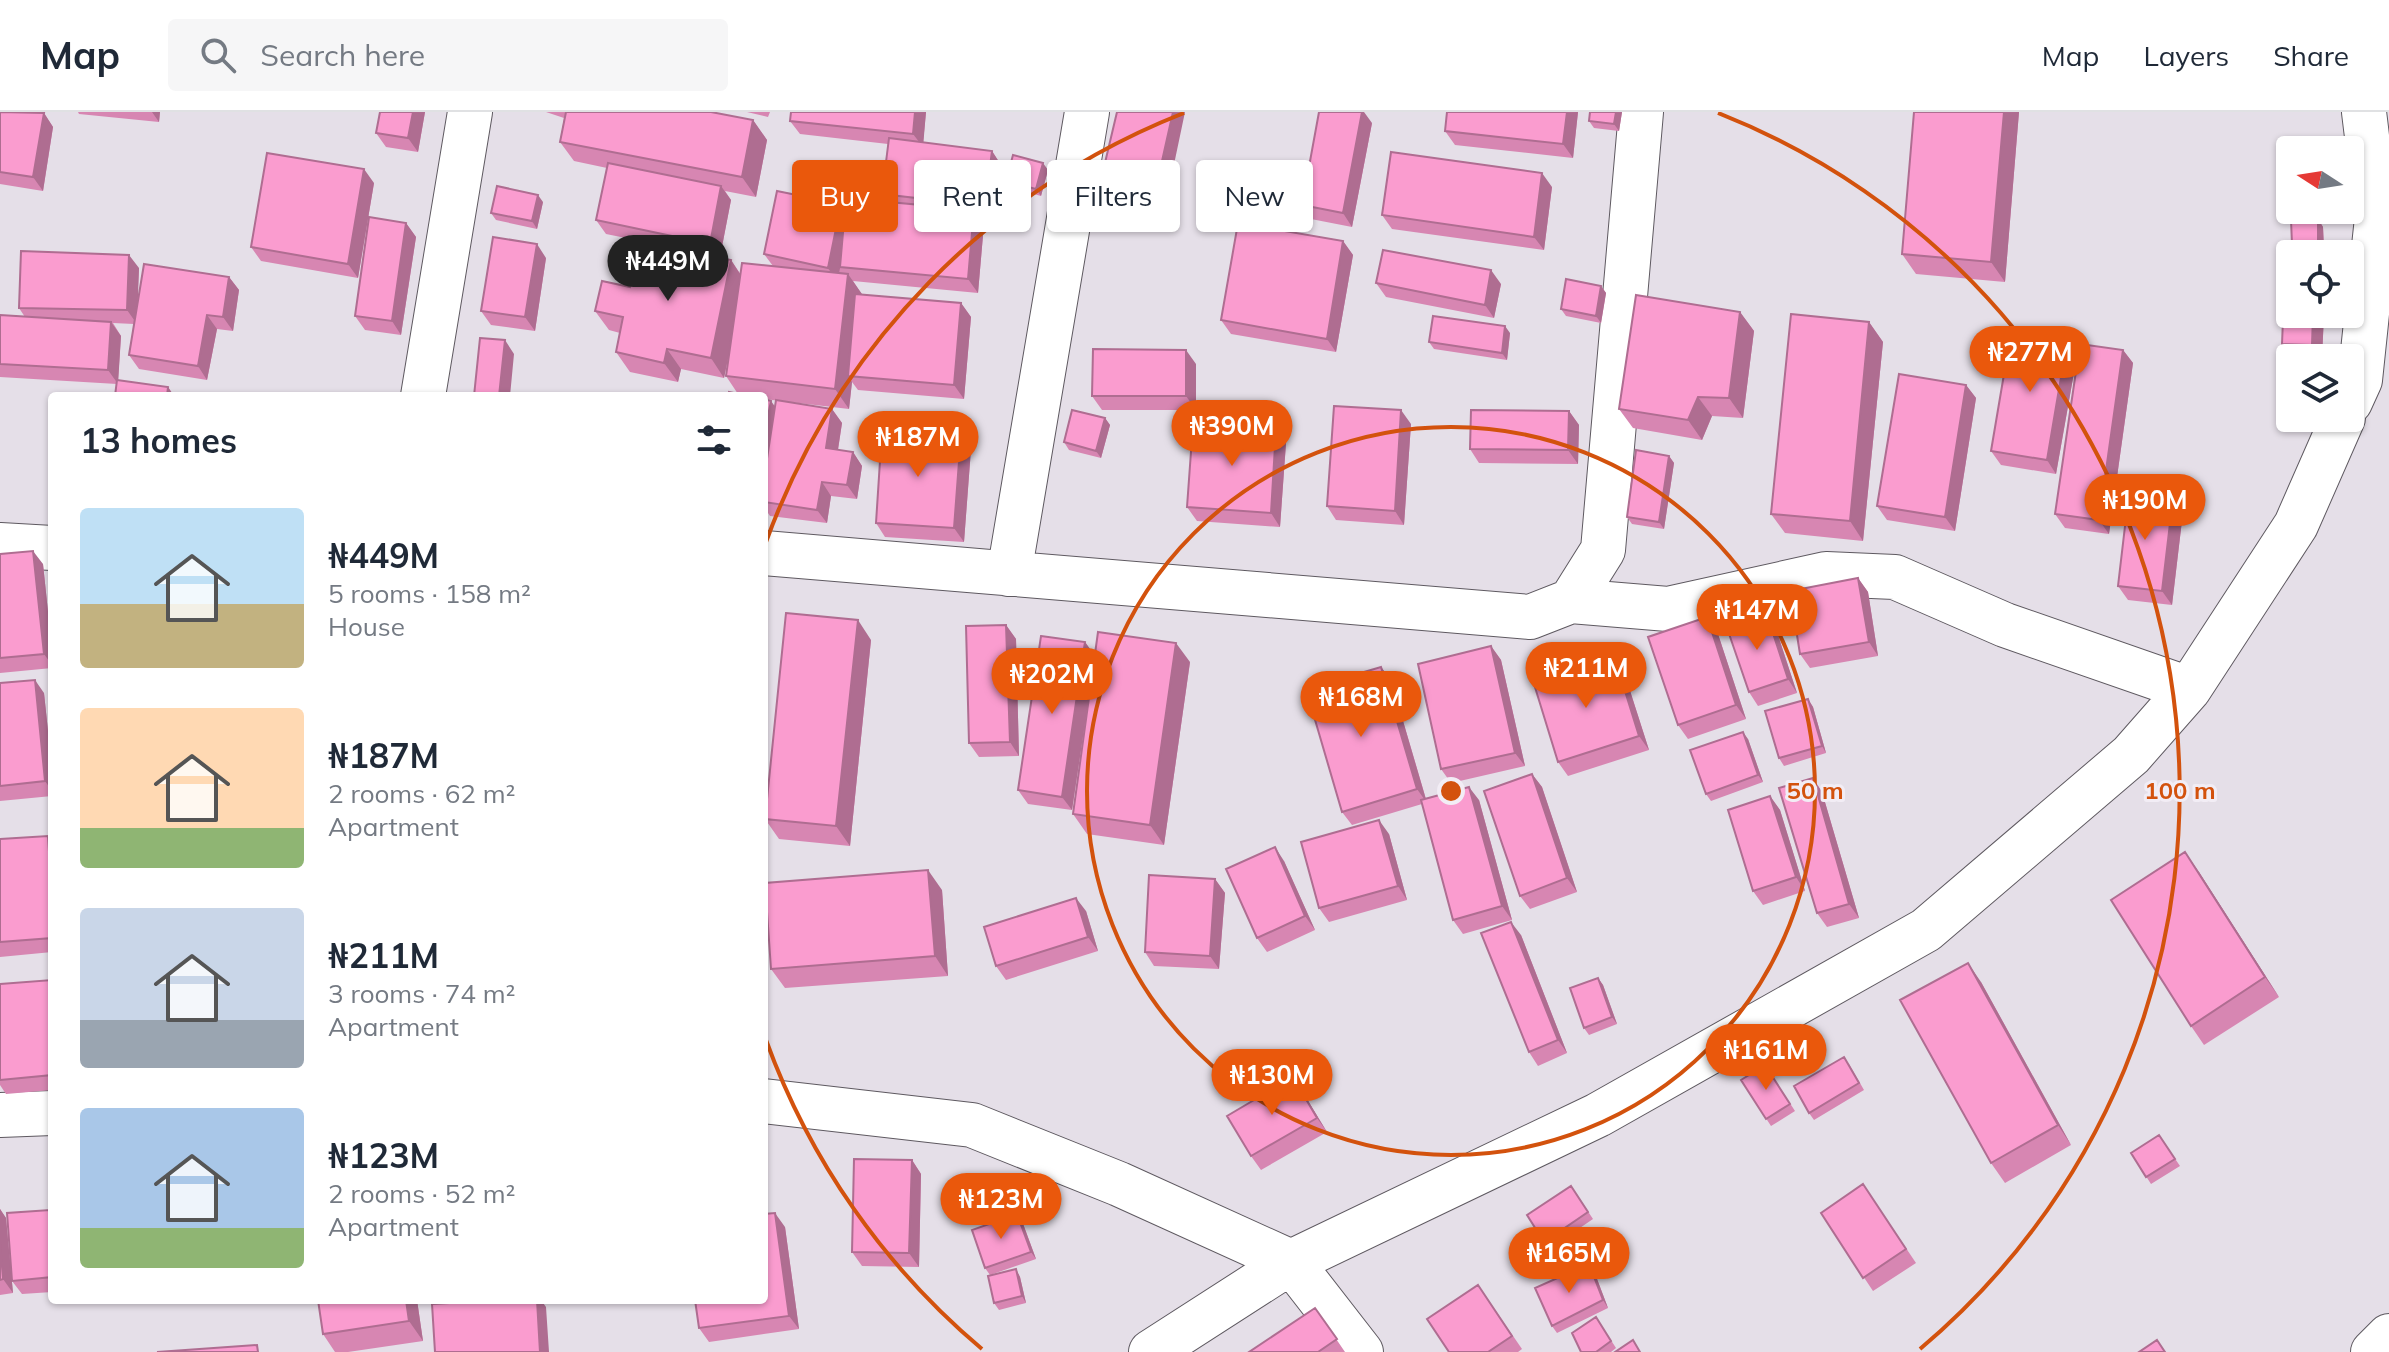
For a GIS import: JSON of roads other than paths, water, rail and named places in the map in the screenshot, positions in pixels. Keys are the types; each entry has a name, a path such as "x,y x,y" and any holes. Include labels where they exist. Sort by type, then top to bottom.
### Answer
{"street":[{"path":"424,392 470,112"},
{"path":"1009,574 1087,112"},
{"path":"1571,601 1603,550 1641,112"},
{"path":"2364,112 2377,218 2364,344"},
{"path":"1151,1352 1291,1262 1598,1115 1926,930 2131,755 2189,689 2296,525 2337,432"},
{"path":"0,545 48,548"},
{"path":"768,553 1530,617 1571,601 1668,609 1826,574 1895,577 2005,625 2189,689"},
{"path":"768,1101 972,1125 1119,1184 1291,1262 1361,1352"},
{"path":"0,1115 48,1113"},
{"path":"2373,1352 2389,1336"}]}
